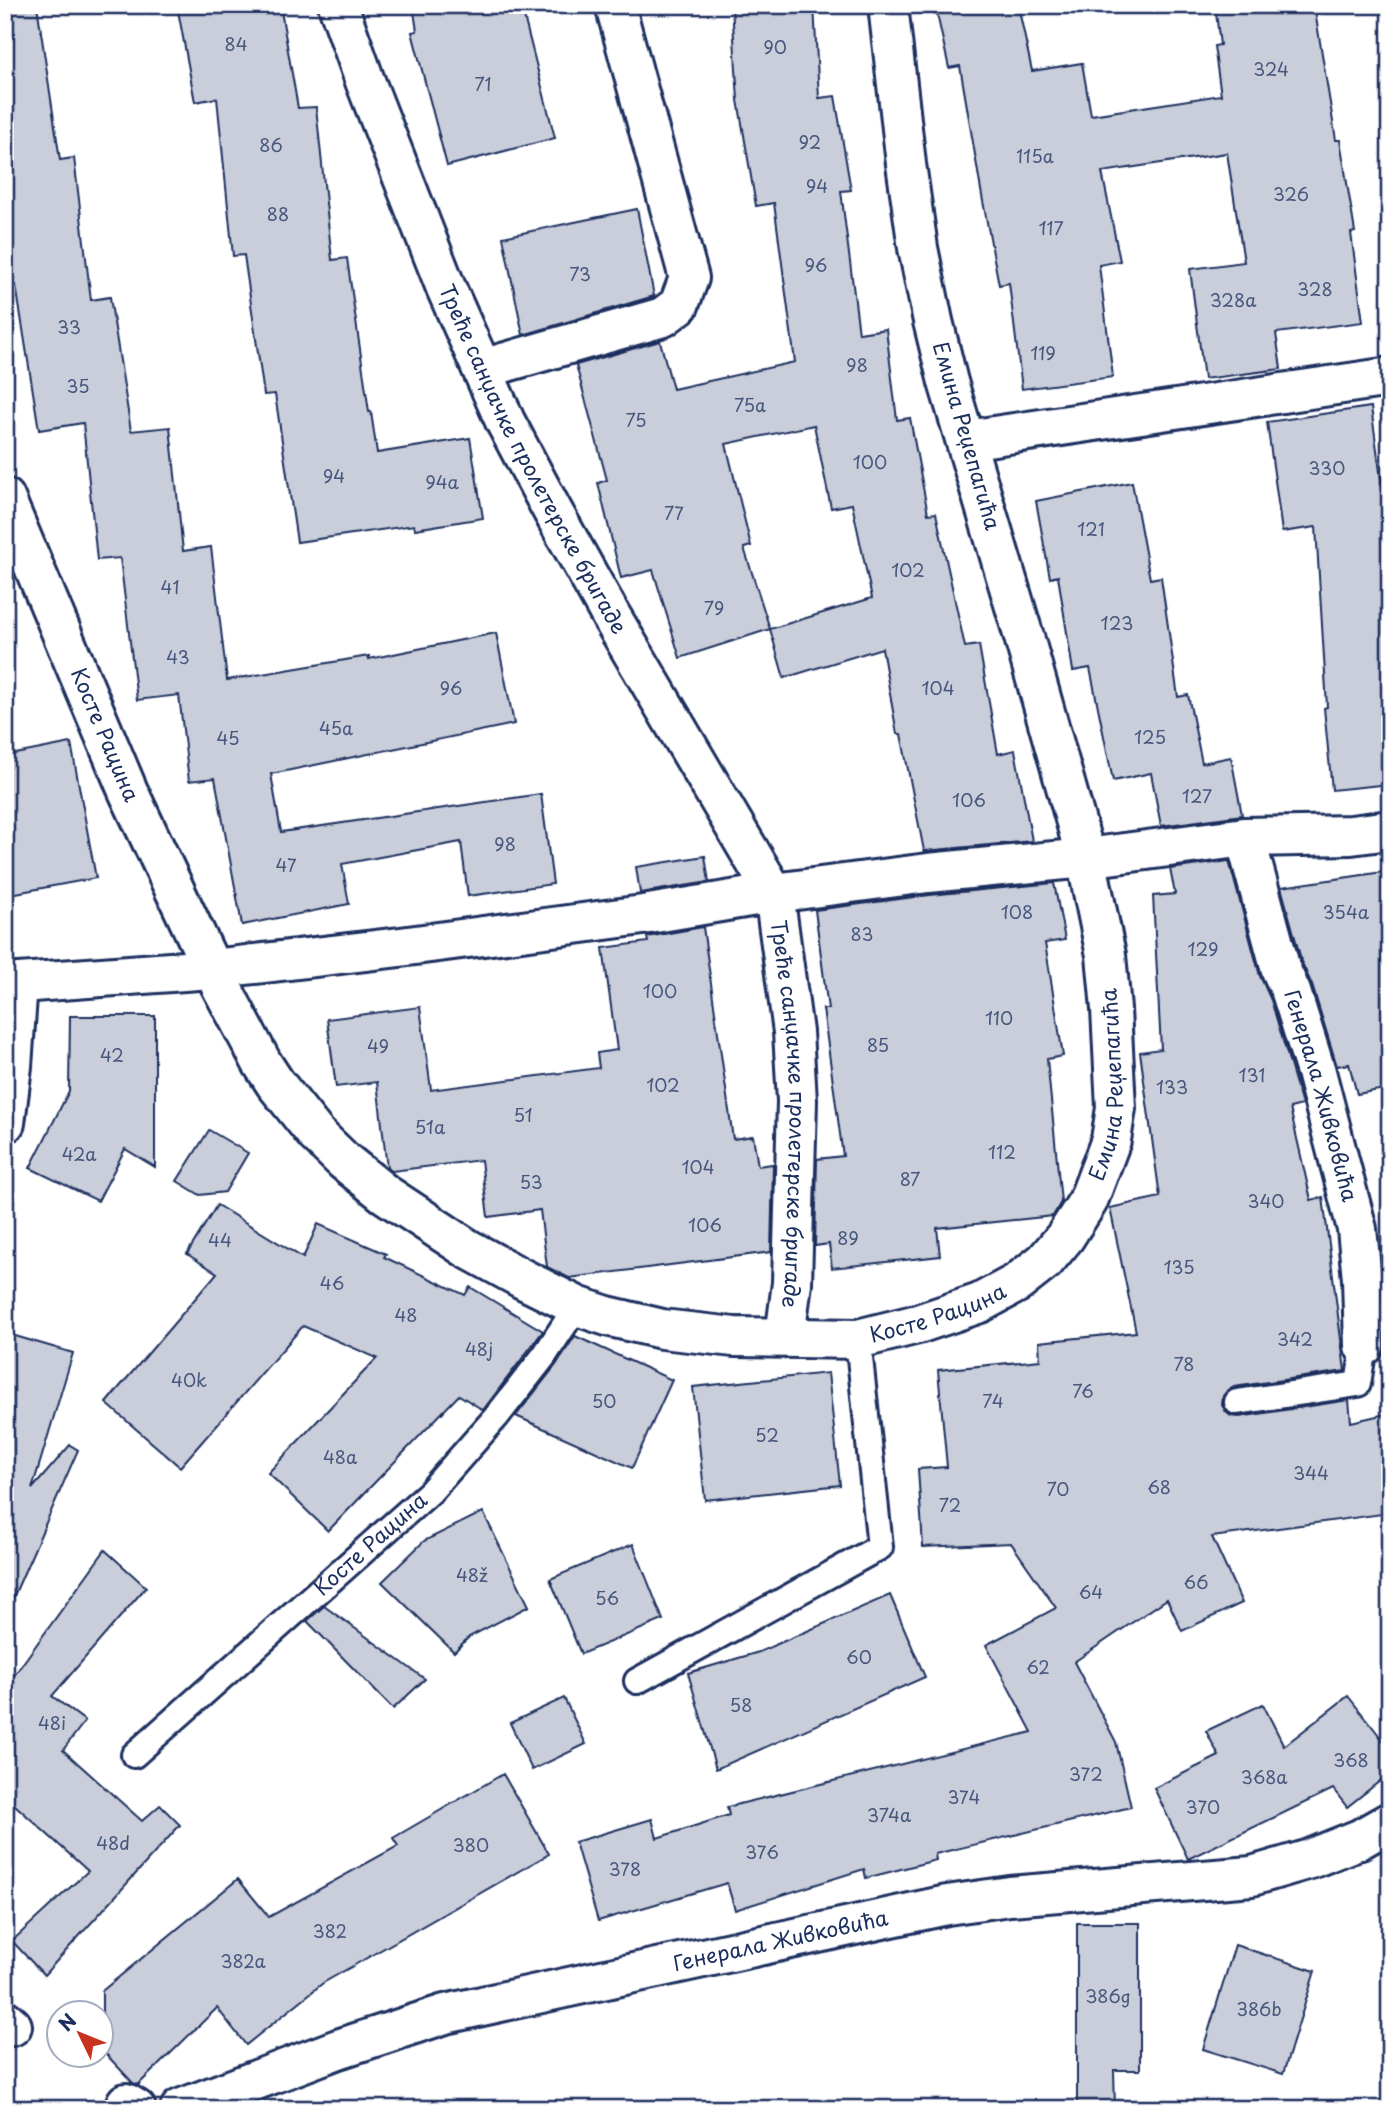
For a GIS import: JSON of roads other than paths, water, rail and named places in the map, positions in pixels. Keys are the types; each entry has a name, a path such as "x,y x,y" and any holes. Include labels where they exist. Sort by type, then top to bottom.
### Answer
{"street":[{"name":"Треће санџачке пролетерске бригаде","path":"338,5 412,204 505,421 558,522 774,893 793,1032 797,1101 792,1283 785,1337"},
{"path":"482,369 663,317 680,305 689,278 615,5"},
{"name":"Емина Реџепагића","path":"888,5 918,248 933,320 948,382 1086,858 1104,944 1111,1009 1116,1108 1111,1140 1088,1201 1065,1237 1045,1261 1017,1283"},
{"path":"967,440 1390,377"},
{"name":"Косте Рацина","path":"5,498 128,790 212,969 262,1063 316,1134 385,1194 468,1249 577,1306 662,1329 734,1337 858,1339 918,1324 967,1307 1017,1283"},
{"path":"1086,858 1245,837 1351,835 1390,830"},
{"name":"Генерала Живковића","path":"1245,837 1281,970 1291,992 1315,1072 1357,1229 1364,1346"},
{"name":"Треће санџачке пролетерске бригаде","path":"212,969 643,915 774,893 928,873 1086,858"},
{"path":"5,1123 12,1066 12,984 212,969"},
{"name":"Генерала Живковића","path":"180,2109 338,2049 444,2014 947,1905 1094,1888 1252,1876 1322,1854 1360,1839 1390,1822"}],"lane":[{"name":"Косте Рацина","path":"134,1755 430,1492 497,1416 544,1356 577,1306"},
{"name":"Косте Рацина","path":"637,1681 880,1547 858,1339"},
{"name":"Генерала Живковића","path":"1237,1402 1358,1384 1364,1346"}]}
